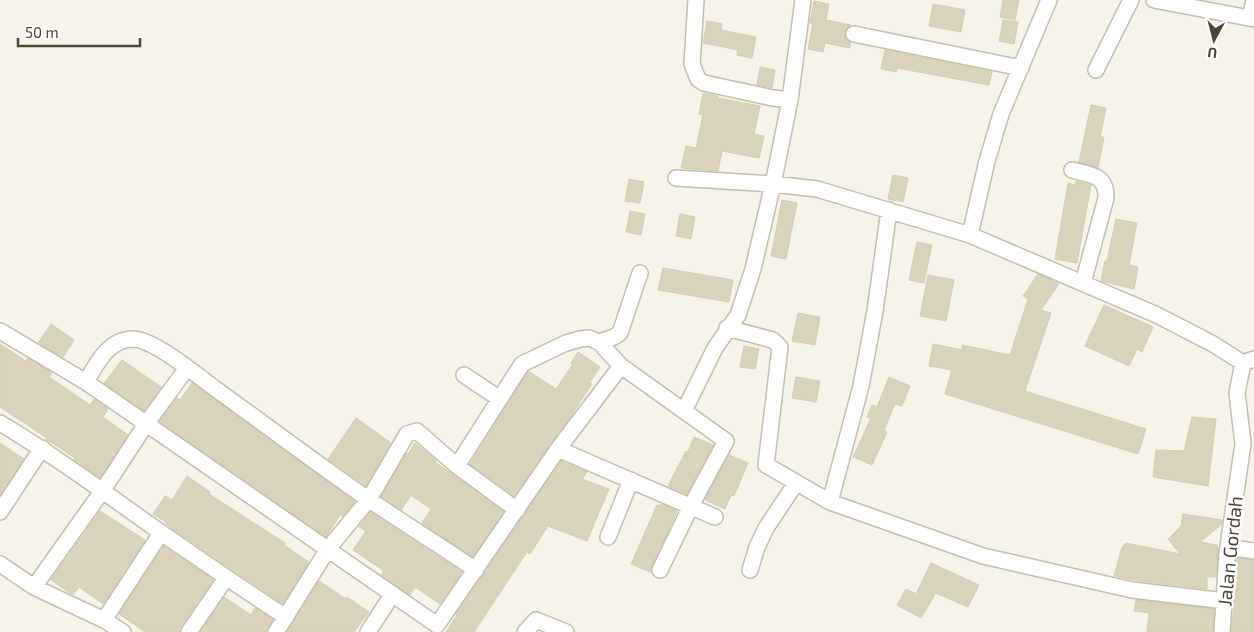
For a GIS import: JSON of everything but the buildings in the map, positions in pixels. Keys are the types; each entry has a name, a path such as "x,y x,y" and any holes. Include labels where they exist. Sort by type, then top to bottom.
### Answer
{"street":[{"path":"696,0 692,64 698,79 704,83 790,100"},
{"path":"684,411 715,348 727,328 738,315 753,269 790,100 803,0"},
{"path":"970,235 987,161 1001,114 1050,0"},
{"path":"1096,70 1131,0"},
{"path":"1154,0 1191,3 1252,19 1254,0"},
{"path":"854,34 1020,68"},
{"path":"1072,170 1094,175 1104,183 1106,188 1106,198 1083,284"},
{"path":"676,178 773,184 817,189 970,235 1157,315 1248,361"},
{"path":"830,502 861,386 875,311 889,210"},
{"path":"599,342 620,333 640,273"},
{"path":"727,328 773,340 780,347 766,465 830,502 984,556 1132,590 1225,601"},
{"path":"0,331 86,382 437,625 558,449 621,366"},
{"path":"457,466 522,364 566,343 589,338 599,342 621,366 726,441 691,506 660,570"},
{"path":"86,382 101,357 111,346 123,340 134,339 147,342 187,368 368,499 476,570"},
{"name":"Jalan Gordah","path":"1222,632 1225,601 1224,580 1243,444 1237,393 1248,361"},
{"path":"34,587 146,424 187,368"},
{"path":"464,375 500,399"},
{"path":"0,423 42,448 161,533 286,617"},
{"path":"276,632 328,549 368,499 410,432 417,431 457,466 517,510"},
{"path":"0,512 42,448"},
{"path":"558,449 715,517"},
{"path":"608,537 631,480"},
{"path":"750,570 757,547 766,528 796,483"},
{"path":"104,620 161,533"},
{"path":"1228,547 1254,551"},
{"path":"0,564 34,587 104,620 123,632"},
{"path":"189,632 226,578"},
{"path":"368,632 392,595"},
{"path":"525,632 536,620 566,632"}]}
